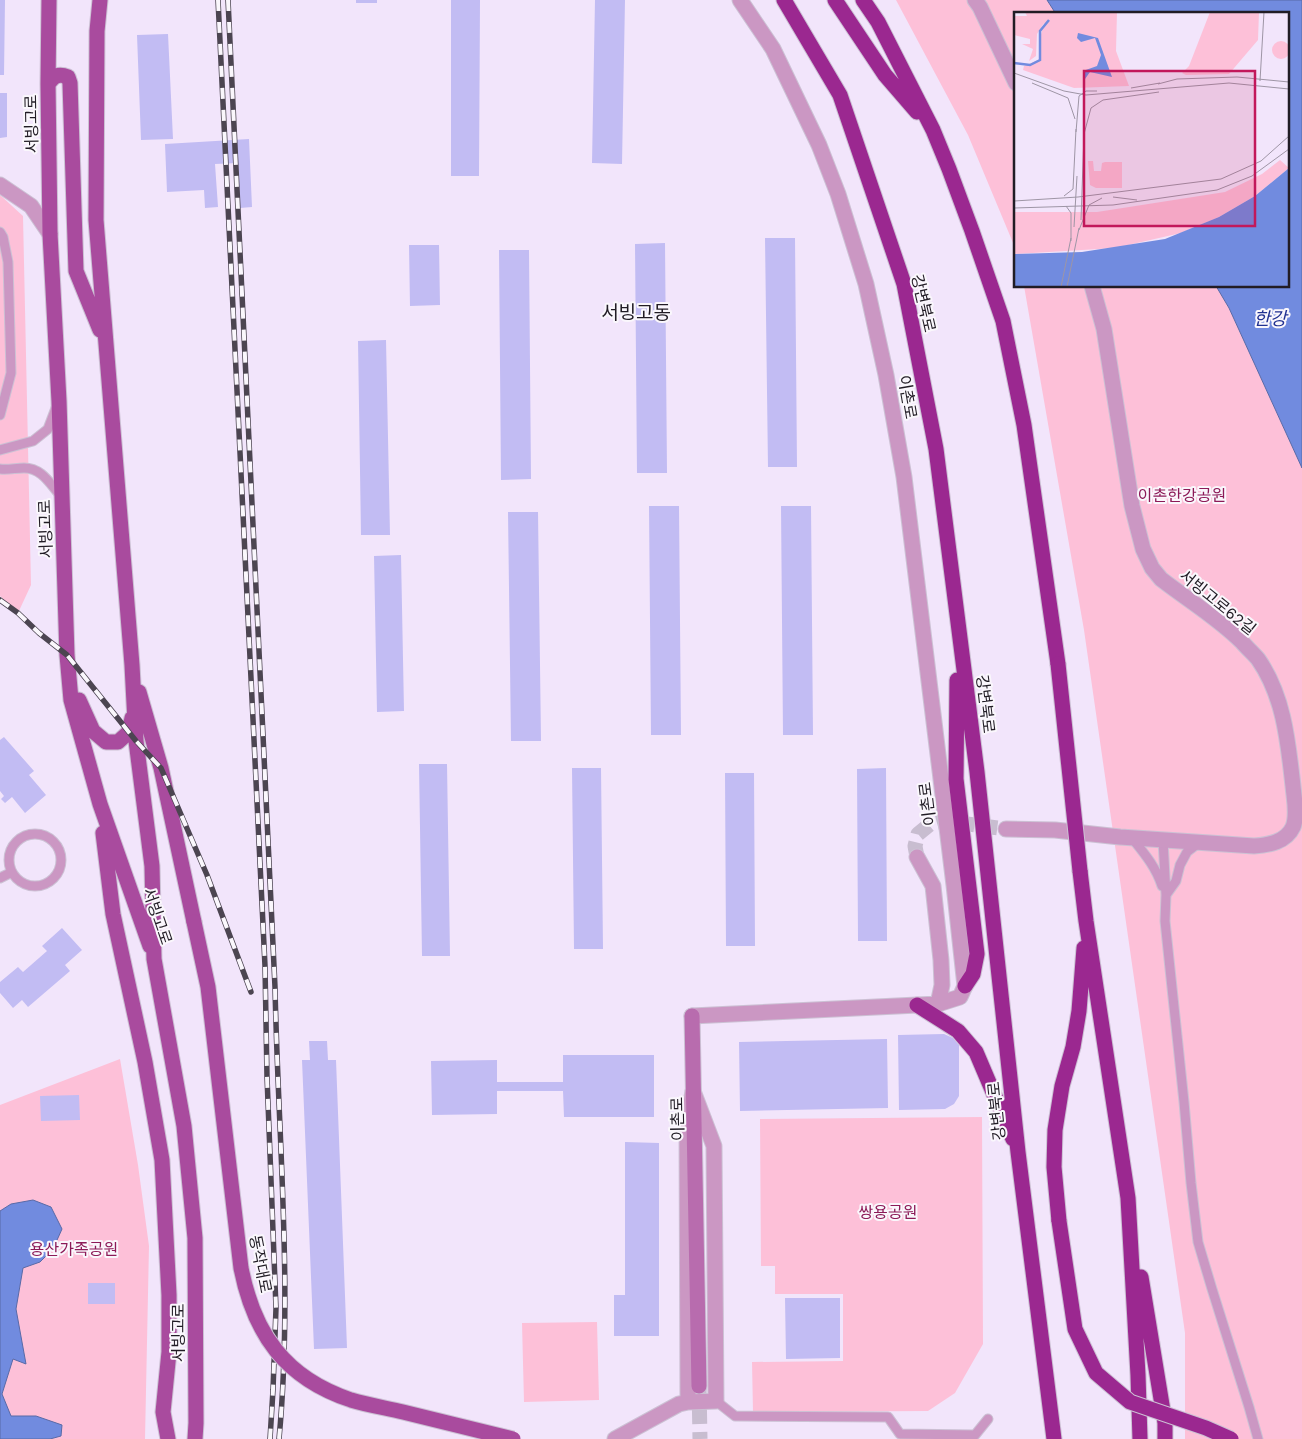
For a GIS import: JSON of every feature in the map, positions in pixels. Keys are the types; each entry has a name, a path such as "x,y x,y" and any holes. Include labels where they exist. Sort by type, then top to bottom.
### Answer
{"highway":[{"name":"강변북로","path":"784,0 840,95 904,284 936,449 977,772 1018,1152 1054,1439"},
{"path":"835,0 885,74 933,130"},
{"path":"864,0 878,22 933,130 949,168 1002,321 1024,425 1058,664 1086,921 1163,1413 1165,1439"},
{"path":"958,624 956,780 977,954 973,974 965,986"},
{"path":"1086,921 1079,1011 1073,1047 1062,1086 1055,1130 1054,1167 1059,1221 1075,1328 1096,1373 1130,1402 1206,1428 1231,1439"},
{"path":"917,1005 958,1030 976,1052 1018,1152"},
{"path":"1128,1198 1140,1439"}],"main road":[{"name":"서빙고로","path":"49,0 50,234 59,401 67,655 71,700 100,804 154,960 184,1126 195,1238 195,1439"},
{"name":"서빙고로","path":"100,0 97,31 96,220 140,780 152,866 154,960"},
{"name":"서빙고로","path":"48,84 54,77 62,75 68,77 70,83 76,271 105,343"},
{"name":"동작대로","path":"132,665 161,768 208,987 241,1268 247,1294 260,1328 289,1364 309,1381 320,1387 352,1400 513,1439"},
{"path":"69,679 93,731 106,742 118,742 129,732 134,709"},
{"path":"100,804 113,914 162,1160 169,1295 169,1352 163,1412 168,1439"}],"street":[{"name":"이촌로","path":"699,1386 692,1016 938,1004 960,997 965,986 904,477 886,374 866,284 838,194 820,145 773,49 740,0"},
{"path":"975,0 1014,79"},
{"path":"0,185 31,206 50,234"},
{"name":"서빙고로62길","path":"1006,829 1055,830 1254,846 1277,842 1287,835 1293,826 1296,812 1286,728 1279,701 1269,676 1257,657 1234,634 1162,578 1152,568 1143,549 1132,506 1104,329 1093,288"},
{"path":"917,858 933,886 941,960 942,986 938,1004"},
{"path":"615,1439 679,1404 716,1401 714,1146 694,1091"},
{"path":"688,1402 686,1129 694,1091"}],"lane":[{"path":"0,232 3,236 8,262 10,373 0,415"},
{"path":"0,450 33,441 48,429 59,401"},
{"path":"0,469 25,468 34,470 46,477 61,497"},
{"path":"34,834 43,835 57,845 62,862 54,879 47,884 38,887 29,886 21,882 12,872 9,861 10,853 19,840 34,834"},
{"path":"1126,837 1149,860 1159,877 1166,895"},
{"path":"1163,840 1166,895 1165,921 1194,1218 1198,1242 1258,1439"},
{"path":"1166,895 1176,882 1180,865 1187,852 1200,842"},
{"path":"0,878 12,872"},
{"path":"716,1401 735,1416 888,1417 900,1434 974,1436 988,1420"}],"green space":[{"path":"896,0 1047,0 1055,12 1014,12 1014,245 968,135"},
{"path":"0,195 23,216 31,585 18,613 0,596"},
{"name":"이촌한강공원","path":"1024,288 1217,288 1229,308 1302,468 1302,1439 1185,1439 1185,1333 1084,630"},
{"name":"용산가족공원","path":"120,1059 138,1165 149,1246 145,1439 0,1439 0,1105"},
{"name":"쌍용공원","path":"982,1117 983,1344 955,1393 928,1411 753,1412 752,1362 843,1361 843,1294 775,1294 775,1266 761,1266 760,1119"},
{"path":"597,1322 599,1400 524,1402 522,1323"}],"water":[{"name":"한강","path":"1047,0 1302,0 1302,468 1229,308 1217,288 1290,288 1290,12 1055,12"},
{"path":"33,1200 51,1207 62,1229 53,1249 40,1262 23,1268 16,1309 26,1364 13,1359 2,1394 11,1416 36,1416 62,1425 61,1436 50,1439 0,1439 0,1211 11,1204"}],"building":[{"path":"0,0 5,0 4,75 0,75"},
{"path":"356,0 377,0 377,3 356,3"},
{"path":"451,0 480,0 479,176 451,176"},
{"path":"595,0 625,0 622,164 592,163"},
{"path":"168,34 173,139 141,140 137,35"},
{"path":"0,93 7,93 7,137 0,138"},
{"path":"249,139 252,207 240,208 238,163 215,164 218,207 205,208 204,190 167,192 165,144"},
{"path":"765,238 795,238 797,467 768,467"},
{"path":"665,243 667,473 637,473 635,244"},
{"path":"409,245 439,245 440,305 410,306"},
{"path":"499,250 529,250 531,479 501,480"},
{"path":"386,340 390,535 361,535 358,341"},
{"path":"649,506 679,506 681,735 651,735"},
{"path":"781,506 811,506 813,735 783,735"},
{"path":"508,512 538,512 541,741 511,741"},
{"path":"401,555 404,711 377,712 374,556"},
{"path":"4,737 34,771 29,775 46,795 25,813 12,797 5,803 1,799 4,796 0,791 0,740"},
{"path":"419,764 447,764 450,956 422,956"},
{"path":"572,768 601,768 603,949 574,949"},
{"path":"886,768 887,941 858,941 857,769"},
{"path":"725,773 754,773 755,946 726,946"},
{"path":"62,928 82,950 65,965 70,971 28,1007 22,1000 13,1008 0,993 0,982 18,967 23,972 47,951 42,946"},
{"path":"944,1034 953,1038 959,1045 959,1096 954,1104 945,1109 899,1110 898,1035"},
{"path":"887,1039 888,1108 740,1111 739,1042"},
{"path":"309,1041 327,1041 328,1060 336,1060 347,1348 314,1349 302,1060 310,1060"},
{"path":"563,1055 654,1055 654,1117 564,1117 563,1091 497,1091 497,1114 432,1115 431,1061 497,1060 497,1082 563,1082"},
{"path":"79,1095 80,1120 41,1121 40,1096"},
{"path":"625,1142 659,1143 659,1336 614,1336 614,1295 625,1295"},
{"path":"88,1283 115,1283 115,1304 88,1304"},
{"path":"785,1298 840,1298 840,1358 786,1359"}],"tunnel":[{"path":"917,857 915,846 918,834 929,825 944,821 1006,829"},
{"path":"699,1386 700,1439"}],"railway":[{"path":"218,0 265,966 267,1077 276,1308 270,1439"},
{"path":"228,0 277,1043 285,1270 283,1383 279,1439"},
{"path":"0,600 67,655 136,741 161,768 207,875 251,992"}],"district":[{"name":"서빙고동","path":"636,312"}]}
